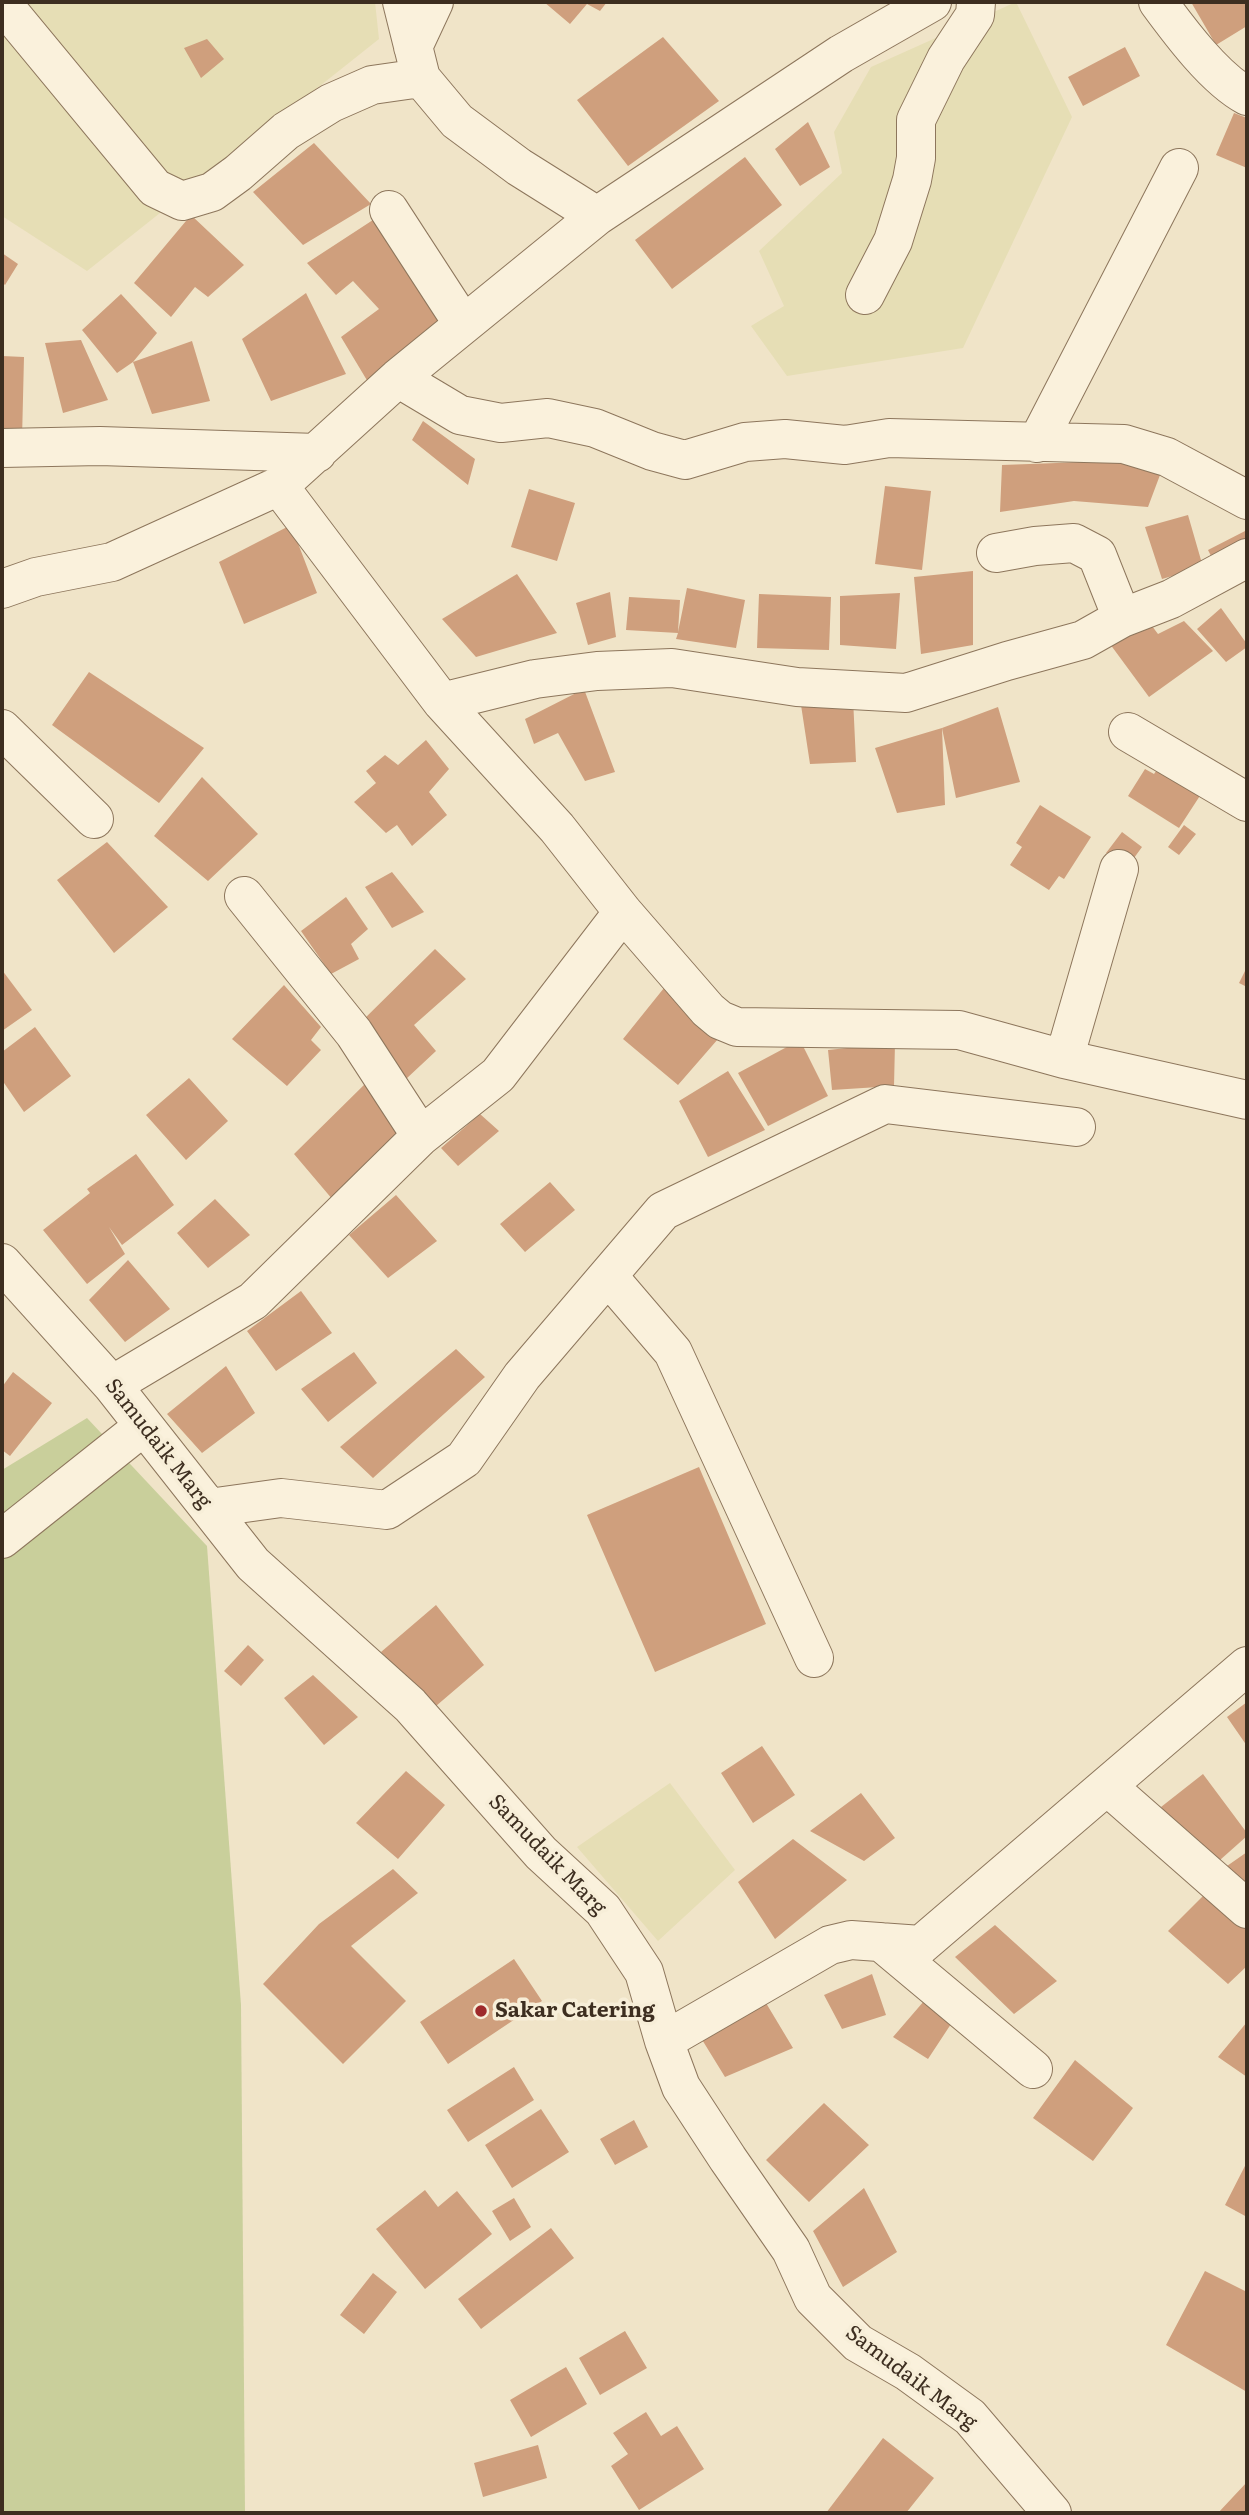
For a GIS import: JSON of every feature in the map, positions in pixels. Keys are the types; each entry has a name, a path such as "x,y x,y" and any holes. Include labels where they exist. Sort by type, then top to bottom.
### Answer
{"street":[{"path":"402,2 417,63 457,121 519,167 597,216"},
{"path":"2,3 155,188 182,201 212,192 286,131 331,103 417,63 434,2"},
{"path":"2,589 36,577 112,562 279,486 398,378 597,216 841,54 932,2"},
{"path":"865,295 893,241 912,180 916,158 916,120 946,60 975,15 976,2"},
{"path":"1158,2 1182,33 1233,88 1247,96"},
{"path":"1037,443 1179,168"},
{"path":"389,210 463,324"},
{"path":"398,378 460,415 501,423 548,418 595,428 652,451 685,460 745,442 785,439 845,445 889,438 1124,444 1167,457 1247,500"},
{"path":"2,448 100,446 317,453"},
{"path":"279,486 442,702 557,828 623,912 708,1010 720,1020 737,1027 959,1030 1064,1059 1247,1100"},
{"path":"996,553 1074,543 1097,555 1122,618"},
{"path":"442,702 535,679 597,671 673,668 797,687 906,693 1083,639 1122,618 1171,599 1247,558"},
{"path":"2,729 94,819"},
{"path":"1128,732 1247,802"},
{"path":"1064,1059 1119,869"},
{"path":"244,896 355,1033 421,1136"},
{"path":"112,1385 253,1301 421,1136 498,1075 623,912"},
{"path":"209,1508 281,1498 387,1510 464,1459 523,1376 663,1211 885,1104 1076,1127"},
{"name":"Samudaik Marg","path":"2,1263 112,1385 253,1564 410,1705 541,1853 603,1910 644,1972 664,2042 681,2087 791,2250 813,2298 858,2343 908,2372 970,2417 1052,2513"},
{"path":"608,1276 673,1352 814,1658"},
{"path":"2,1539 144,1426"},
{"path":"664,2042 830,1945 851,1940 921,1945 1247,1666"},
{"path":"1107,1786 1247,1909"},
{"path":"881,1942 1033,2069"}],"shaded area":[{"path":"2,2 375,2 379,39 87,271 2,216"},
{"path":"1016,2 1072,117 963,348 787,376 751,326 784,306 759,251 842,173 834,132 871,67"},
{"path":"670,1783 735,1870 658,1941 577,1847"}],"green space":[{"path":"87,1418 207,1546 241,2005 245,2513 2,2513 2,1470"}],"building":[{"path":"544,2 607,2 600,11 587,4 570,24"},
{"path":"1191,2 1247,2 1247,26 1216,45"},
{"path":"663,37 719,101 628,166 577,100"},
{"path":"207,39 224,59 201,78 184,48"},
{"path":"1125,47 1140,76 1083,106 1068,77"},
{"path":"1234,113 1247,118 1247,168 1216,155"},
{"path":"808,122 830,167 800,186 775,149"},
{"path":"314,143 371,204 303,245 253,192"},
{"path":"745,157 782,205 672,289 635,240"},
{"path":"191,215 244,265 208,297 195,287 171,317 134,283"},
{"path":"376,218 452,314 368,382 341,337 379,309 353,281 336,295 307,263"},
{"path":"2,253 18,264 5,285 2,282"},
{"path":"306,293 346,374 271,401 242,339"},
{"path":"121,294 157,333 133,362 117,373 82,330"},
{"path":"81,340 108,400 63,413 45,343"},
{"path":"192,341 210,401 152,414 133,362"},
{"path":"2,356 24,357 22,439 2,438"},
{"path":"423,421 475,459 468,485 412,440"},
{"path":"1166,459 1148,507 1074,501 1000,512 1002,465"},
{"path":"885,486 931,491 922,570 875,564"},
{"path":"529,489 575,503 557,561 511,547"},
{"path":"1188,515 1203,567 1162,579 1145,527"},
{"path":"291,525 317,593 244,624 219,562"},
{"path":"1247,530 1247,551 1217,568 1208,550"},
{"path":"973,571 973,645 921,654 914,577"},
{"path":"517,574 557,633 476,657 442,619"},
{"path":"687,588 745,600 736,648 676,639 678,633 626,630 629,597 680,600 678,632"},
{"path":"610,592 616,637 588,645 576,603"},
{"path":"900,593 896,649 840,645 840,596"},
{"path":"759,594 831,597 829,650 757,648"},
{"path":"1221,608 1247,644 1247,647 1226,662 1197,629"},
{"path":"1184,621 1213,651 1149,697 1110,644 1149,622 1158,634"},
{"path":"89,672 204,748 159,803 52,725"},
{"path":"584,689 615,772 585,781 558,733 534,744 525,719"},
{"path":"853,698 856,762 810,764 801,705"},
{"path":"998,707 1020,782 956,798 942,728"},
{"path":"942,728 945,805 897,813 875,748"},
{"path":"426,740 449,769 429,792 447,815 412,846 397,825 386,833 354,802 376,783 366,771 385,755 398,765"},
{"path":"1163,761 1205,788 1179,828 1128,796 1145,769 1154,774"},
{"path":"202,777 258,834 208,881 154,836"},
{"path":"1040,805 1091,837 1064,879 1059,876 1049,890 1010,865 1022,847 1016,843"},
{"path":"1184,825 1196,834 1179,855 1168,847"},
{"path":"1122,832 1142,847 1126,869 1106,853"},
{"path":"107,842 168,907 114,953 57,880"},
{"path":"392,872 424,912 392,928 365,887"},
{"path":"346,897 368,929 351,944 359,959 331,974 301,931"},
{"path":"435,949 466,979 414,1025 436,1051 406,1079 359,1024"},
{"path":"1247,967 1247,987 1239,983"},
{"path":"2,970 32,1010 2,1031"},
{"path":"668,983 725,1031 678,1085 623,1039"},
{"path":"284,985 321,1027 311,1040 321,1050 287,1086 232,1039"},
{"path":"35,1027 71,1076 24,1112 2,1080 2,1052"},
{"path":"800,1040 828,1096 768,1126 738,1073"},
{"path":"895,1043 894,1086 832,1090 828,1050"},
{"path":"728,1071 765,1130 708,1157 679,1101"},
{"path":"189,1078 228,1121 186,1160 146,1115"},
{"path":"368,1081 408,1135 333,1200 294,1154"},
{"path":"480,1114 499,1131 458,1166 441,1148"},
{"path":"136,1154 174,1205 122,1245 109,1227 125,1254 87,1284 43,1230 90,1193 87,1189"},
{"path":"550,1182 575,1210 525,1252 500,1224"},
{"path":"396,1195 437,1241 388,1278 349,1235"},
{"path":"215,1199 250,1235 208,1268 177,1233"},
{"path":"128,1260 170,1309 125,1342 89,1300"},
{"path":"301,1291 332,1333 276,1371 247,1331"},
{"path":"456,1349 485,1377 373,1478 340,1447"},
{"path":"354,1352 377,1383 328,1422 301,1389"},
{"path":"226,1366 255,1413 202,1453 167,1414"},
{"path":"13,1372 52,1403 10,1456 2,1450 2,1387"},
{"path":"699,1467 766,1624 655,1672 587,1515"},
{"path":"436,1605 484,1665 436,1706 381,1652"},
{"path":"248,1645 264,1660 241,1686 224,1671"},
{"path":"313,1675 358,1717 324,1745 284,1698"},
{"path":"1247,1702 1247,1746 1227,1717"},
{"path":"762,1746 795,1795 753,1823 721,1773"},
{"path":"406,1771 445,1805 398,1859 356,1823"},
{"path":"1203,1774 1247,1833 1247,1836 1211,1868 1161,1807"},
{"path":"861,1793 895,1838 864,1861 810,1831"},
{"path":"793,1839 847,1880 775,1939 738,1882"},
{"path":"1247,1852 1247,1886 1227,1866"},
{"path":"393,1869 418,1893 351,1946 406,2001 343,2064 263,1984 319,1924"},
{"path":"1209,1890 1247,1928 1247,1966 1228,1984 1168,1931"},
{"path":"995,1925 1057,1981 1014,2014 955,1957"},
{"name":"Sakar Catering","path":"514,1959 542,2001 448,2064 420,2022"},
{"path":"872,1974 886,2015 842,2029 824,1995"},
{"path":"924,2001 951,2024 928,2059 893,2037"},
{"path":"766,2003 793,2048 725,2077 701,2038"},
{"path":"1247,2022 1247,2077 1218,2057"},
{"path":"1075,2060 1133,2108 1093,2161 1033,2118"},
{"path":"514,2067 534,2100 468,2142 447,2110"},
{"path":"824,2103 869,2145 809,2202 766,2160"},
{"path":"541,2109 569,2152 512,2188 485,2145"},
{"path":"634,2120 648,2147 615,2165 600,2139"},
{"path":"1247,2162 1247,2217 1225,2205"},
{"path":"864,2188 897,2252 843,2287 813,2231"},
{"path":"425,2190 438,2207 457,2191 492,2234 425,2289 376,2229"},
{"path":"514,2198 531,2227 510,2241 492,2211"},
{"path":"551,2228 574,2258 481,2329 458,2299"},
{"path":"1205,2271 1247,2292 1247,2392 1166,2345"},
{"path":"373,2273 397,2292 364,2334 340,2315"},
{"path":"625,2331 647,2368 600,2395 579,2358"},
{"path":"566,2367 587,2404 531,2437 510,2400"},
{"path":"646,2412 661,2436 677,2426 704,2469 639,2510 611,2466 628,2454 613,2433"},
{"path":"883,2438 934,2478 906,2513 826,2513"},
{"path":"538,2445 547,2478 483,2497 474,2463"},
{"path":"1247,2482 1247,2513 1218,2513"}],"place":[{"name":"Sakar Catering","path":"481,2011"}]}
